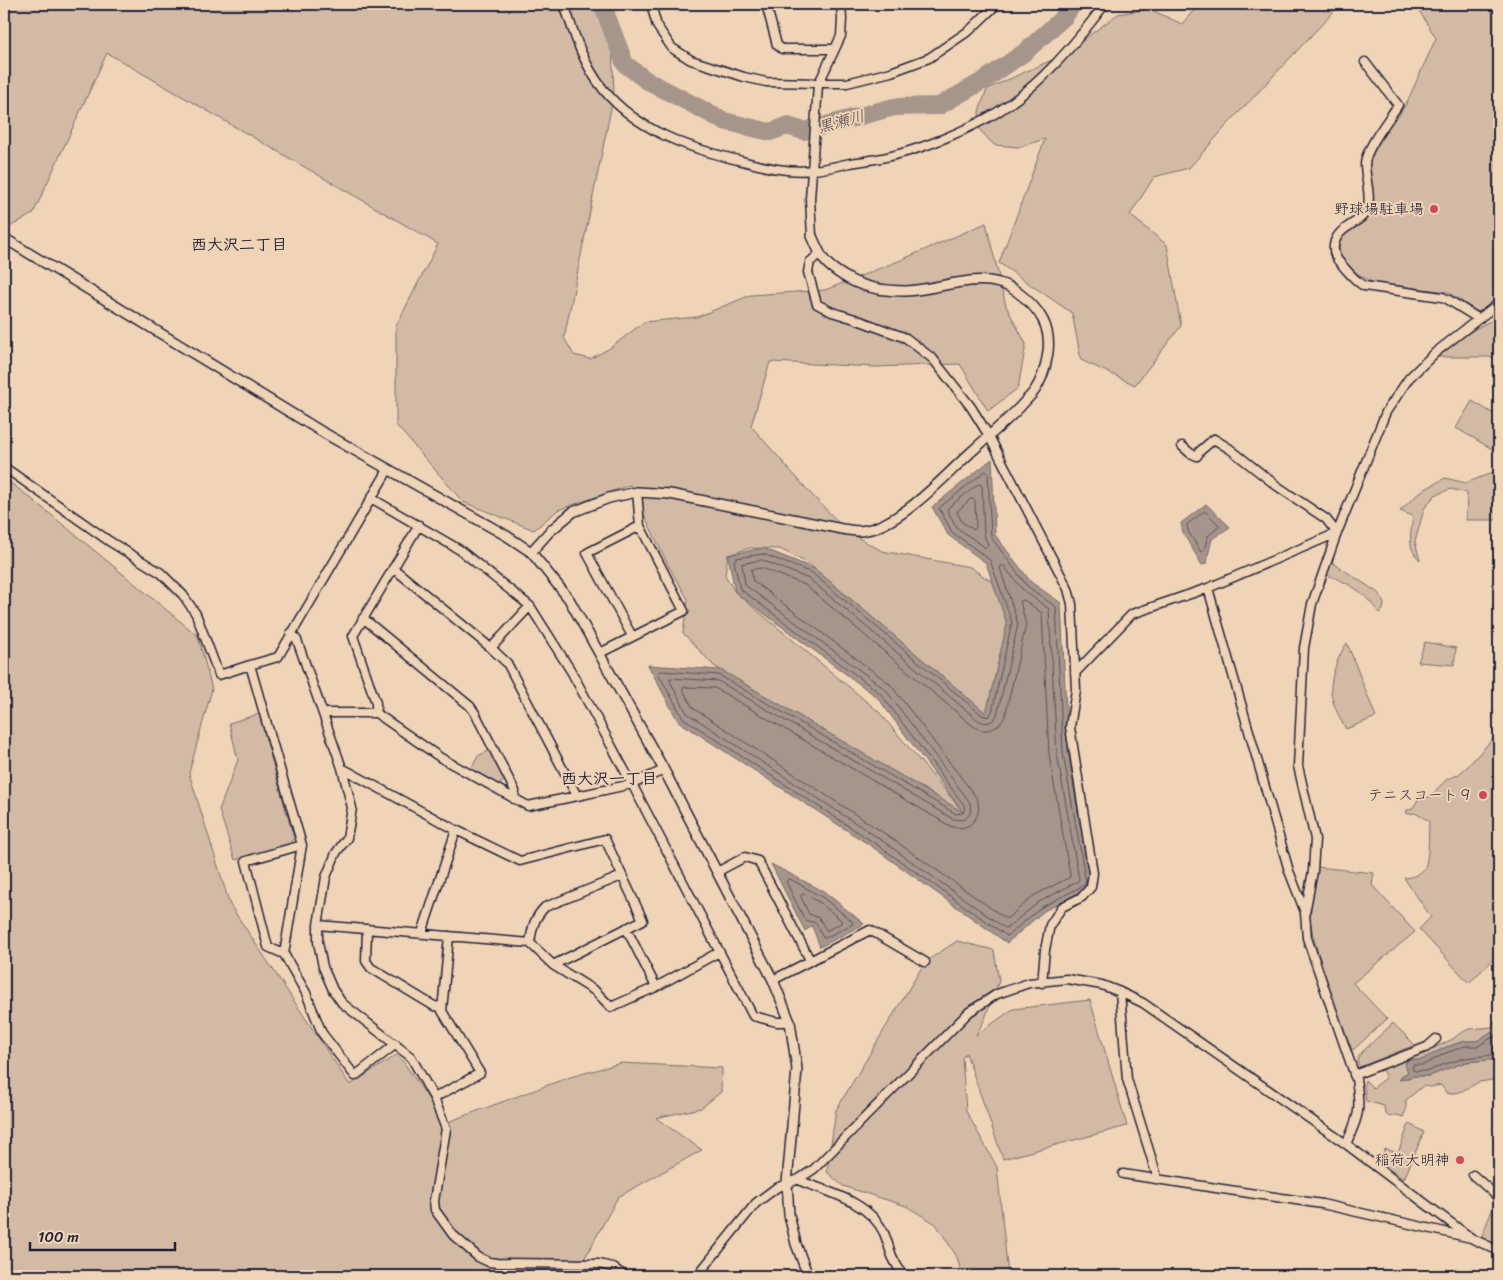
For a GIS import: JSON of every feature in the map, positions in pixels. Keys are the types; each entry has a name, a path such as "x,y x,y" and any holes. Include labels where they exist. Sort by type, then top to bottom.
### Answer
{"street":[{"path":"564,4 589,70 604,90 626,112 673,140 727,158 779,170 812,168 896,155 946,138 996,113 1035,84 1076,42 1105,4"},
{"path":"651,4 657,26 672,48 692,60 766,82 818,84 848,83 891,72 929,58 970,30 998,4"},
{"path":"766,4 777,45 782,49 832,49"},
{"path":"531,552 550,531 573,512 609,498 637,492 670,494 825,526 860,531 877,527 891,521 910,508 1034,392 1045,369 1050,345 1046,326 1035,307 1015,290 995,282 974,281 906,291 877,289 846,278 830,268 819,254 812,236 810,199 818,84 841,36 841,4"},
{"path":"1365,62 1398,105 1370,148 1366,158 1368,209 1340,232 1333,250 1336,260 1359,284 1442,297 1479,319"},
{"path":"4,249 6,239 188,351 388,470 507,536 531,552 569,598 664,770 773,980 790,1022 797,1069 787,1183 789,1215 796,1244 808,1276"},
{"path":"819,254 810,262 808,272 817,304 832,312 906,338 933,359 971,407 989,436 1068,588 1072,604 1076,690 1070,727 1093,873 1092,887 1082,897 1062,908 1050,925 1045,950 1042,983"},
{"path":"1346,1144 1356,1121 1360,1103 1354,1075 1307,938 1305,913 1315,839 1298,766 1304,648 1312,604 1337,533 1386,412 1409,378 1436,352 1499,303"},
{"path":"1182,446 1197,456 1214,439 1326,520 1337,533"},
{"path":"4,467 109,541 161,573 183,595 196,614 219,675 278,657 290,633 388,470"},
{"path":"600,654 684,611 640,526 637,492"},
{"path":"371,498 460,550 530,606 571,671 753,1016 777,1022 790,1022"},
{"path":"376,713 376,703 352,636 419,525"},
{"path":"632,636 587,553 640,526"},
{"path":"1075,673 1132,614 1208,588 1337,533"},
{"path":"393,568 507,663 577,796"},
{"path":"1208,588 1289,871 1305,913"},
{"path":"491,648 530,606"},
{"path":"364,618 470,706 515,791 514,799"},
{"path":"290,633 297,640 323,713 342,768 352,808 347,838 336,853 326,877 318,925 318,942 322,967 333,990 342,1003 411,1057 434,1098 446,1129 434,1201 435,1210 453,1235 478,1257 488,1262 497,1264 599,1264 612,1267 623,1274"},
{"path":"250,666 302,845 284,954 306,994 322,1033 355,1076 396,1044"},
{"path":"323,713 376,713 441,758 528,806 632,784 664,770"},
{"path":"342,768 456,830 520,861 605,840 643,920 553,965"},
{"path":"422,934 456,830"},
{"path":"284,954 268,948 246,861 302,845"},
{"path":"717,872 745,857 758,861 810,960"},
{"path":"530,943 533,925 544,907 622,876"},
{"path":"318,925 530,943 553,965 595,991 612,1007 656,987 719,952"},
{"path":"626,928 656,987"},
{"path":"367,929 366,961 371,968 434,1006 442,1007"},
{"path":"773,980 870,930 925,962"},
{"path":"434,1098 480,1073 442,1011 449,936"},
{"path":"697,1276 756,1203 776,1188 799,1179 814,1169 969,1012 997,994 1029,984 1066,979 1102,986 1143,1003 1346,1144 1470,1238"},
{"path":"1120,992 1127,1079 1156,1173 1156,1179"},
{"path":"1354,1075 1427,1047 1436,1039"},
{"path":"1123,1174 1322,1204 1470,1238 1499,1251"},
{"path":"1473,1175 1499,1198"},
{"path":"799,1179 865,1209 884,1233 893,1258 903,1276"}],"shaded area":[{"path":"4,4 591,4 604,14 612,41 614,94 564,338 574,355 590,359 610,348 644,322 697,317 751,295 825,290 901,260 986,223 1006,306 1026,344 1018,388 988,411 960,364 876,367 770,362 751,426 812,495 848,532 882,551 970,567 995,584 1007,624 1004,659 986,713 809,564 780,549 750,548 728,555 725,575 735,592 879,712 964,813 714,666 683,633 688,599 669,567 630,485 558,510 534,530 463,502 396,425 396,326 438,244 107,53 33,214 4,230"},
{"path":"1199,4 1341,4 1189,168 1154,177 1130,215 1167,245 1181,326 1135,385 1081,360 1072,313 999,263 1045,139 1019,147 994,145 980,130 979,111 987,89 1063,55 1118,14 1149,9 1182,24"},
{"name":"野球場駐車場","path":"1415,4 1499,4 1499,314 1481,313 1448,292 1375,283 1348,266 1340,253 1339,245 1341,238 1372,213 1368,168 1369,157 1383,133 1394,117 1398,117 1408,100 1436,38"},
{"path":"1499,318 1499,357 1438,357 1475,329"},
{"path":"1472,401 1499,417 1499,453 1456,428"},
{"path":"1499,470 1499,520 1466,520 1467,493 1451,489 1435,495 1424,509 1415,542 1420,560 1413,550 1410,540 1413,516 1400,511 1420,492 1445,478 1466,483"},
{"path":"4,478 198,636 212,689 189,773 230,905 350,1085 398,1054 445,1123 567,1078 621,1063 722,1068 721,1092 701,1108 656,1118 702,1150 618,1197 575,1276 4,1276"},
{"path":"1329,562 1380,594 1384,604 1383,610 1379,613 1368,599 1356,589 1327,575"},
{"path":"1425,642 1456,648 1454,665 1418,662"},
{"path":"1347,643 1376,717 1346,729 1338,715 1331,688 1336,665"},
{"path":"259,714 294,839 289,845 235,860 219,810 238,760 229,723"},
{"path":"1499,732 1499,954 1469,983 1419,929 1431,917 1404,878 1419,874 1425,866 1428,854 1429,821 1415,813 1406,814 1407,810 1412,809 1421,795 1428,798 1447,779 1458,775"},
{"path":"490,750 505,780 499,785 471,769 478,756"},
{"path":"1317,867 1374,873 1372,885 1415,932 1353,983 1387,1019 1352,1050 1331,995 1313,936 1310,919"},
{"path":"957,941 994,950 999,981 984,1021 976,1035 1013,1009 1090,1000 1127,1126 1003,1159 966,1053 962,1058 966,1111 997,1167 1008,1276 962,1276 957,1257 936,1224 906,1206 843,1186 827,1172 836,1110 925,962"},
{"path":"1499,1017 1499,1031 1489,1033 1477,1041 1464,1041 1444,1048 1421,1060 1409,1060 1405,1064 1408,1072 1400,1080 1415,1076 1430,1076 1466,1062 1499,1059 1499,1079 1479,1082 1460,1092 1447,1094 1441,1085 1423,1086 1406,1100 1406,1110 1403,1117 1397,1115 1389,1117 1385,1113 1384,1106 1366,1101 1365,1080 1373,1088 1386,1078 1382,1069 1430,1050 1469,1029 1493,1027"},
{"path":"1393,1023 1415,1045 1360,1067 1358,1059 1360,1054"},
{"path":"1409,1124 1424,1132 1404,1179 1380,1163 1385,1149 1398,1153"},
{"path":"1495,1203 1499,1207 1499,1248 1481,1238"}],"water":[{"path":"992,459 995,535 1031,582 1061,603 1068,753 1091,887 1044,911 1007,943 871,846 678,721 648,665 721,670 963,812 877,697 735,592 728,555 763,548 815,569 986,713 1007,624 986,563 948,535 932,507"},
{"path":"1206,504 1230,527 1212,539 1206,564 1202,565 1183,533 1181,523"},
{"path":"771,864 825,892 864,924 820,947 812,926 805,931"},
{"path":"1499,1031 1499,1059 1466,1062 1430,1076 1415,1076 1399,1080 1408,1072 1405,1064 1406,1061 1421,1060 1444,1048 1464,1041 1477,1041 1489,1033"}],"waterway":[{"name":"黒瀬川","path":"602,4 625,64 646,80 724,121 770,132 787,126 804,131 894,107 939,106 986,79 1025,52 1065,16 1073,4"}],"place":[{"name":"野球場駐車場","path":"1434,209"},
{"name":"テニスコート９","path":"1483,795"},
{"name":"稲荷大明神","path":"1460,1160"}],"district":[{"name":"西大沢二丁目","path":"239,244"},
{"name":"西大沢一丁目","path":"609,778"}]}
